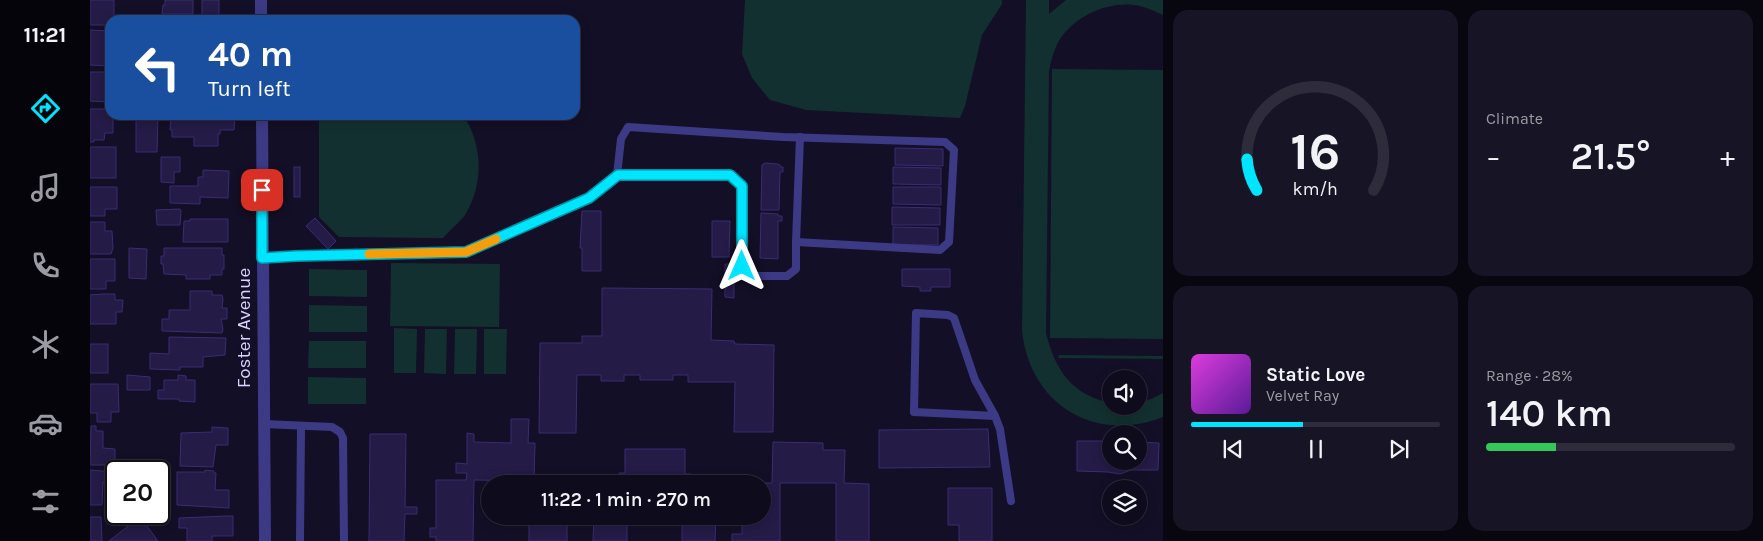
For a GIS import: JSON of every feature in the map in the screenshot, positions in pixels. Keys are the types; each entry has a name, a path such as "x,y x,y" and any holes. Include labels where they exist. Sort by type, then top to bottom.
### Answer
{"street":[{"path":"261,0 261,15"},
{"name":"Foster Avenue","path":"262,120 265,541"}],"lane":[{"path":"618,175 621,139 628,127 800,137 945,142 954,150 950,242 940,250 796,242"},
{"path":"262,258 466,252 589,198 618,175 730,175 742,186 742,266 754,276 787,276 796,268 800,137"},
{"path":"995,416 914,412 916,313 948,315 954,318 975,380 995,416 1000,430 1012,501"},
{"path":"264,424 332,427 340,432 342,438 344,541"},
{"path":"300,541 301,426"}],"green space":[{"path":"745,0 1002,0 1002,4 982,35 965,106 960,118 806,110 770,100 752,78 742,54"},
{"path":"1026,0 1049,0 1049,14 1066,0 1163,0 1163,15 1134,5 1113,6 1092,12 1067,31 1060,39 1054,51 1049,72 1046,333 1054,358 1060,369 1076,387 1086,394 1102,400 1102,415 1147,415 1147,400 1163,393 1163,417 1137,424 1113,425 1090,421 1070,412 1052,397 1038,379 1028,357 1022,331"},
{"path":"1052,69 1163,70 1163,339 1050,338"},
{"path":"319,120 466,120 470,126 479,165 476,191 465,215 443,238 339,237 319,217"},
{"path":"391,263 500,264 499,327 390,326"},
{"path":"309,269 367,270 367,297 309,296"},
{"path":"309,305 367,306 367,332 309,332"},
{"path":"394,328 417,329 416,373 394,373"},
{"path":"425,329 447,329 446,374 424,373"},
{"path":"455,329 477,329 476,374 454,374"},
{"path":"484,329 507,329 506,374 484,374"},
{"path":"309,341 366,341 366,368 308,368"},
{"path":"1059,355 1163,356 1163,359 1058,358"},
{"path":"308,377 366,378 366,404 308,404"}],"building":[{"path":"90,0 114,0 114,15 105,15 105,25 90,25"},
{"path":"165,0 193,0 193,14 162,14"},
{"path":"202,0 219,0 219,15 202,15"},
{"path":"90,30 105,31 105,66 90,65"},
{"path":"90,72 105,72 105,102 90,101"},
{"path":"90,109 105,109 105,120 113,120 113,133 105,133 104,140 90,142"},
{"path":"136,120 158,120 157,152 136,152"},
{"path":"171,120 235,120 234,130 220,130 218,146 194,146 194,137 172,137 172,130 170,130"},
{"path":"90,147 116,147 116,178 90,178"},
{"path":"895,148 943,149 943,166 895,165"},
{"path":"161,157 180,157 180,172 174,172 174,183 161,182"},
{"path":"765,163 777,164 783,167 783,172 780,172 779,210 761,210 762,165"},
{"path":"294,167 300,167 300,197 294,197"},
{"path":"893,167 941,168 941,185 893,184"},
{"path":"203,170 229,171 228,198 200,197 200,204 170,203 170,186 198,186 198,177 203,177"},
{"path":"90,187 117,187 117,209 105,209 105,216 90,216"},
{"path":"893,187 941,187 941,205 893,204"},
{"path":"892,207 940,208 940,225 892,225"},
{"path":"180,209 180,225 157,225 156,210"},
{"path":"582,211 601,211 601,271 582,271 582,248 580,248"},
{"path":"761,213 782,216 782,221 778,221 778,259 760,258"},
{"path":"315,218 336,241 328,249 306,226"},
{"path":"190,219 228,219 228,242 183,242 184,221 190,221"},
{"path":"712,221 730,221 729,257 712,257"},
{"path":"90,222 105,222 105,231 112,231 113,248 111,254 90,254"},
{"path":"893,227 938,228 938,245 893,245"},
{"path":"129,248 147,249 146,279 129,278"},
{"path":"164,248 222,248 224,269 222,269 222,275 210,275 210,279 186,279 186,275 164,274 161,256 164,256"},
{"path":"90,259 115,259 115,281 106,281 106,289 90,289"},
{"path":"725,264 734,264 734,298 725,297"},
{"path":"902,269 950,269 950,287 931,287 931,291 920,291 920,287 902,286"},
{"path":"602,288 712,289 711,340 734,341 735,344 774,345 773,432 734,432 735,382 688,382 688,375 673,375 673,380 640,380 640,375 624,375 624,381 601,381 601,375 577,375 576,433 539,433 540,343 582,343 582,336 602,336"},
{"path":"190,291 212,291 212,295 222,295 222,308 227,308 227,319 221,319 222,333 162,331 162,319 169,319 169,310 190,310"},
{"path":"115,294 115,300 123,300 122,312 116,312 116,324 90,324 90,295"},
{"path":"169,337 226,338 225,355 203,357 203,367 180,367 180,370 150,369 150,353 169,354"},
{"path":"90,344 108,344 108,373 90,373"},
{"path":"127,375 150,377 150,390 127,390"},
{"path":"178,375 186,376 186,380 195,380 195,402 179,401 179,399 158,399 158,390 164,390 164,380 178,380"},
{"path":"90,384 118,384 119,412 111,412 111,422 97,422 97,413 90,413"},
{"path":"511,419 529,419 528,443 535,443 534,475 481,475 481,480 474,480 473,541 436,541 436,537 430,537 430,528 436,528 436,480 466,480 467,473 456,473 456,463 467,464 467,433 474,434 474,442 511,443"},
{"path":"91,426 96,426 96,431 103,431 103,448 115,449 115,460 105,460 105,465 90,465"},
{"path":"212,427 228,428 228,445 216,445 213,467 180,466 181,433 212,432"},
{"path":"988,429 990,467 879,468 879,430"},
{"path":"370,434 406,434 405,507 417,507 417,514 405,514 404,541 369,541"},
{"path":"1077,441 1102,441 1102,470 1131,470 1120,474 1077,471"},
{"path":"773,442 823,443 823,450 845,450 844,483 869,484 869,541 836,541 836,483 780,483 780,541 732,541 732,534 742,534 742,525 771,525"},
{"path":"1147,442 1159,443 1158,470 1147,470"},
{"path":"625,449 685,449 685,474 691,475 619,475 619,473 625,473"},
{"path":"90,470 105,471 102,505 90,505"},
{"path":"205,470 216,473 215,490 229,490 229,508 177,505 177,472 205,472"},
{"path":"948,488 992,488 992,541 959,541 959,525 948,525"},
{"path":"233,516 233,536 212,536 212,541 187,541 187,528 179,528 179,518"},
{"path":"90,517 101,517 102,541 90,541"},
{"path":"129,525 146,525 158,541 109,541"},
{"path":"529,525 567,525 567,541 529,541"},
{"path":"594,525 627,525 627,541 593,541"},
{"path":"682,525 716,525 715,541 682,541"}],"slow traffic":[{"path":"369,254 466,252 496,239"}],"route":[{"path":"262,190 262,258 466,252 589,198 618,175 730,175 742,186 742,266"}]}
